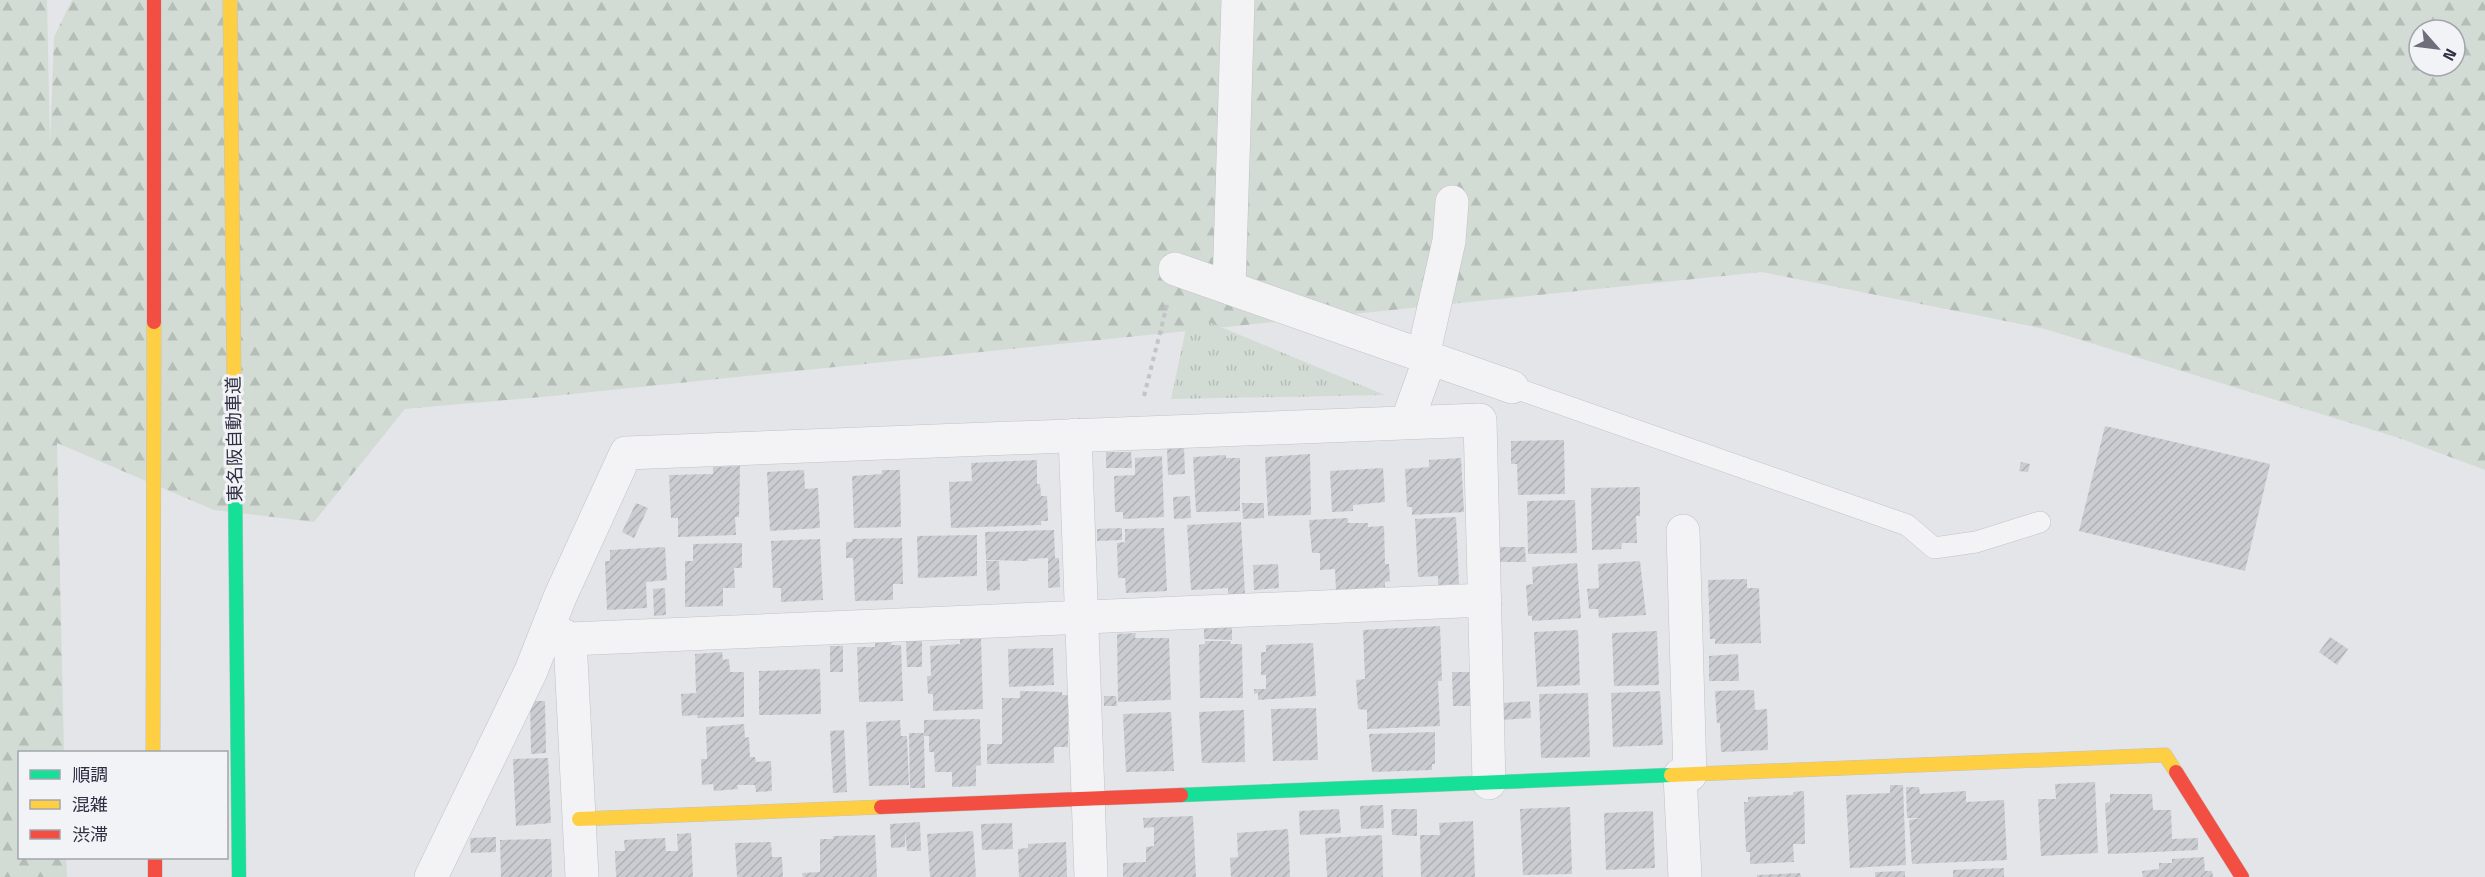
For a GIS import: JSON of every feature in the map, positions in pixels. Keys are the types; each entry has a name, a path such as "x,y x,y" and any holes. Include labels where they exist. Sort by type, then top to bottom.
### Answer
{"main road":[{"path":"147,0 153,81"},
{"path":"153,751 154,0"},
{"name":"東名阪自動車道","path":"230,0 239,877"},
{"path":"579,819 2165,755 2242,877"},
{"path":"154,859 155,877"}],"street":[{"path":"1229,287 1238,0"},
{"path":"1407,422 1427,357 1449,241 1452,202"},
{"path":"1175,269 1512,387"},
{"path":"431,877 531,671 560,633 626,453 1480,420 1489,783"},
{"path":"1075,435 1091,877"},
{"path":"1683,531 1685,877"},
{"path":"560,633 1082,617 1485,600"},
{"path":"560,633 579,819 582,877"}],"lane":[{"path":"1512,387 1907,525 1934,548 1976,542 2040,522"}],"path":[{"path":"1133,433 1143,402 1175,269"}],"green space":[{"path":"0,0 47,0 50,144 54,37 72,0 2485,0 2485,470 2399,438 2045,329 1762,272 553,396 405,409 314,522 214,510 57,443 64,751 18,751 18,859 66,859 67,877 0,877"},
{"path":"1189,314 1385,395 1171,399"}],"building":[{"path":"2105,426 2270,464 2245,571 2079,531"},
{"path":"1564,440 1565,494 1518,495 1517,464 1511,464 1511,441"},
{"path":"1184,447 1185,474 1168,475 1167,448"},
{"path":"1106,452 1131,452 1132,468 1106,468"},
{"path":"1310,454 1311,515 1268,516 1265,457"},
{"path":"1226,455 1226,458 1240,458 1240,511 1196,512 1193,457"},
{"path":"1162,456 1164,517 1123,519 1123,512 1115,512 1114,476 1135,475 1135,458"},
{"path":"1461,458 1464,512 1412,515 1412,507 1407,507 1405,469 1429,467 1429,460"},
{"path":"1037,460 1037,484 1040,484 1041,496 1047,496 1048,521 1041,521 1041,525 951,528 949,482 972,481 971,463"},
{"path":"2021,462 2030,464 2028,472 2019,471"},
{"path":"740,466 739,517 735,517 736,535 678,537 678,518 671,518 669,475 713,474 713,467"},
{"path":"1383,468 1385,502 1353,505 1353,511 1332,512 1330,471"},
{"path":"804,470 805,489 818,488 820,528 770,531 767,472"},
{"path":"882,470 900,470 901,527 854,528 852,476 882,474"},
{"path":"1640,487 1640,516 1636,516 1637,543 1622,543 1621,549 1592,550 1591,488"},
{"path":"1190,496 1191,518 1174,519 1173,497"},
{"path":"1575,500 1577,553 1528,554 1527,501"},
{"path":"636,503 648,508 634,538 622,532"},
{"path":"1242,503 1264,503 1264,518 1243,519"},
{"path":"1456,517 1459,584 1438,585 1438,576 1418,577 1415,519"},
{"path":"1348,518 1348,523 1368,523 1368,527 1384,526 1385,564 1389,564 1390,581 1385,582 1385,587 1336,590 1335,569 1320,570 1320,553 1312,553 1309,520"},
{"path":"1241,522 1245,594 1228,595 1228,588 1191,590 1187,525"},
{"path":"1122,528 1122,540 1097,541 1097,529"},
{"path":"1164,528 1167,591 1126,593 1125,578 1118,578 1117,543 1125,542 1125,529"},
{"path":"1054,530 1055,558 1059,558 1060,587 1048,588 1048,558 1028,559 1028,561 986,560 985,532"},
{"path":"977,535 977,576 918,578 917,536"},
{"path":"902,538 903,584 893,584 893,600 855,601 853,558 846,558 846,542 852,542 852,539"},
{"path":"820,539 823,600 781,602 781,588 773,588 771,541"},
{"path":"742,543 742,568 734,568 735,588 723,588 723,606 685,607 685,561 693,561 693,544"},
{"path":"665,547 667,580 646,582 647,608 607,610 605,561 610,561 610,550"},
{"path":"1499,547 1525,547 1526,562 1499,562"},
{"path":"986,561 999,561 1000,590 987,591"},
{"path":"1640,561 1646,615 1599,618 1598,609 1589,609 1587,589 1599,588 1598,564"},
{"path":"1577,563 1581,618 1532,621 1532,616 1528,616 1526,585 1533,584 1532,567"},
{"path":"1278,564 1279,588 1254,590 1253,565"},
{"path":"1747,579 1747,588 1759,588 1761,643 1715,644 1715,639 1710,639 1708,580"},
{"path":"665,588 666,615 654,616 653,589"},
{"path":"1440,626 1442,681 1438,681 1440,726 1367,729 1367,710 1358,709 1356,680 1365,679 1363,630"},
{"path":"1204,628 1232,628 1232,640 1204,639"},
{"path":"1578,630 1580,685 1537,687 1534,632"},
{"path":"1657,631 1659,685 1614,686 1612,633"},
{"path":"1136,633 1135,638 1169,638 1171,700 1118,702 1117,634"},
{"path":"2330,637 2348,649 2337,665 2319,652"},
{"path":"922,639 922,667 907,667 906,640"},
{"path":"960,639 981,639 983,709 933,711 933,694 928,694 927,676 931,676 930,646 960,644"},
{"path":"1205,641 1230,641 1231,644 1242,644 1243,698 1200,698 1199,645 1205,644"},
{"path":"892,642 891,645 901,645 903,701 859,702 857,647 875,647 875,643"},
{"path":"1313,643 1316,696 1258,700 1258,693 1254,694 1254,689 1266,689 1266,675 1261,675 1261,652 1266,652 1266,645"},
{"path":"830,646 843,646 843,672 830,672"},
{"path":"1053,648 1054,685 1009,687 1008,649"},
{"path":"722,652 723,660 729,659 730,672 744,672 744,717 682,716 681,694 696,693 695,654"},
{"path":"1738,654 1739,681 1709,681 1709,656"},
{"path":"820,669 821,714 759,715 759,671"},
{"path":"1452,672 1470,672 1471,706 1453,706"},
{"path":"1754,690 1755,710 1767,709 1768,750 1721,752 1720,723 1717,723 1715,691"},
{"path":"1020,691 1062,692 1062,695 1068,695 1068,747 1054,747 1054,763 987,764 987,744 1002,744 1002,698 1020,698"},
{"path":"1660,691 1663,745 1613,747 1611,693"},
{"path":"1588,693 1590,757 1541,758 1539,694"},
{"path":"1104,696 1116,696 1117,706 1104,706"},
{"path":"530,701 545,701 546,753 531,754"},
{"path":"1530,701 1531,718 1503,720 1503,703"},
{"path":"1316,708 1318,760 1273,761 1271,709"},
{"path":"1244,710 1245,762 1202,763 1199,712"},
{"path":"1171,712 1174,771 1126,772 1123,714"},
{"path":"980,719 981,765 976,766 976,786 952,787 952,772 935,772 934,752 929,752 929,736 924,736 925,788 910,788 909,733 924,733 924,720"},
{"path":"900,720 901,736 907,736 909,785 869,786 866,722"},
{"path":"744,724 745,738 749,737 750,757 755,757 756,762 771,761 772,791 756,792 755,785 737,785 738,789 714,791 713,784 702,785 701,759 707,759 706,727"},
{"path":"844,730 847,792 833,793 830,731"},
{"path":"1435,732 1435,764 1432,764 1432,770 1372,772 1369,734"},
{"path":"548,758 551,823 516,826 513,759"},
{"path":"2095,782 2098,853 2041,856 2038,799 2056,799 2055,784"},
{"path":"1890,785 1903,785 1906,865 1850,868 1846,795 1890,793"},
{"path":"1906,787 1919,787 1920,794 1966,791 1966,802 2004,800 2007,860 1912,864 1909,820 1921,818 1907,818"},
{"path":"1804,791 1805,844 1793,844 1794,862 1750,864 1750,852 1746,852 1744,802 1748,802 1748,797 1793,795 1793,792"},
{"path":"2110,794 2152,794 2153,810 2171,810 2172,839 2198,838 2198,850 2108,854 2105,803 2110,802"},
{"path":"1383,805 1384,828 1361,829 1360,806"},
{"path":"1570,807 1572,874 1523,875 1520,809"},
{"path":"1339,809 1341,833 1300,835 1299,811"},
{"path":"1391,809 1417,809 1417,836 1392,835"},
{"path":"1653,811 1655,868 1606,870 1604,813"},
{"path":"1193,816 1196,877 1123,877 1123,863 1146,862 1146,847 1154,846 1154,827 1144,828 1143,818"},
{"path":"1473,821 1475,877 1421,877 1420,835 1440,835 1439,823"},
{"path":"920,822 921,851 907,851 905,831 905,847 891,848 890,824"},
{"path":"1012,823 1013,849 982,850 981,824"},
{"path":"1288,829 1290,877 1231,877 1230,858 1238,857 1237,833"},
{"path":"973,831 976,877 930,877 927,834"},
{"path":"691,833 693,877 616,877 615,851 625,851 624,840 665,838 666,851 678,851 677,834"},
{"path":"875,835 877,877 803,877 802,873 820,872 820,839 833,839 833,836"},
{"path":"1382,835 1383,877 1327,877 1325,838"},
{"path":"496,837 496,852 471,853 470,838"},
{"path":"551,839 552,877 501,877 500,840"},
{"path":"771,842 772,857 782,857 783,877 737,877 735,843"},
{"path":"1066,842 1067,877 1019,877 1018,849 1028,848 1028,844"},
{"path":"2204,857 2205,871 2212,871 2213,877 2143,877 2142,871 2159,869 2159,863 2172,863 2172,859"},
{"path":"2004,868 2004,877 1953,877 1953,870"},
{"path":"1905,871 1905,877 1875,877 1875,872"},
{"path":"1800,873 1801,877 1757,877 1757,875"}],"traffic: fast":[{"path":"235,479 239,877"},
{"path":"1181,795 1671,775"}],"traffic: slow":[{"path":"230,0 235,479"},
{"path":"153,751 154,322"},
{"path":"1671,775 2165,755 2176,772"},
{"path":"579,819 881,807"}],"traffic: jam":[{"path":"154,0 154,322"},
{"path":"2176,772 2242,877"},
{"path":"881,807 1181,795"},
{"path":"155,859 155,877"}]}
